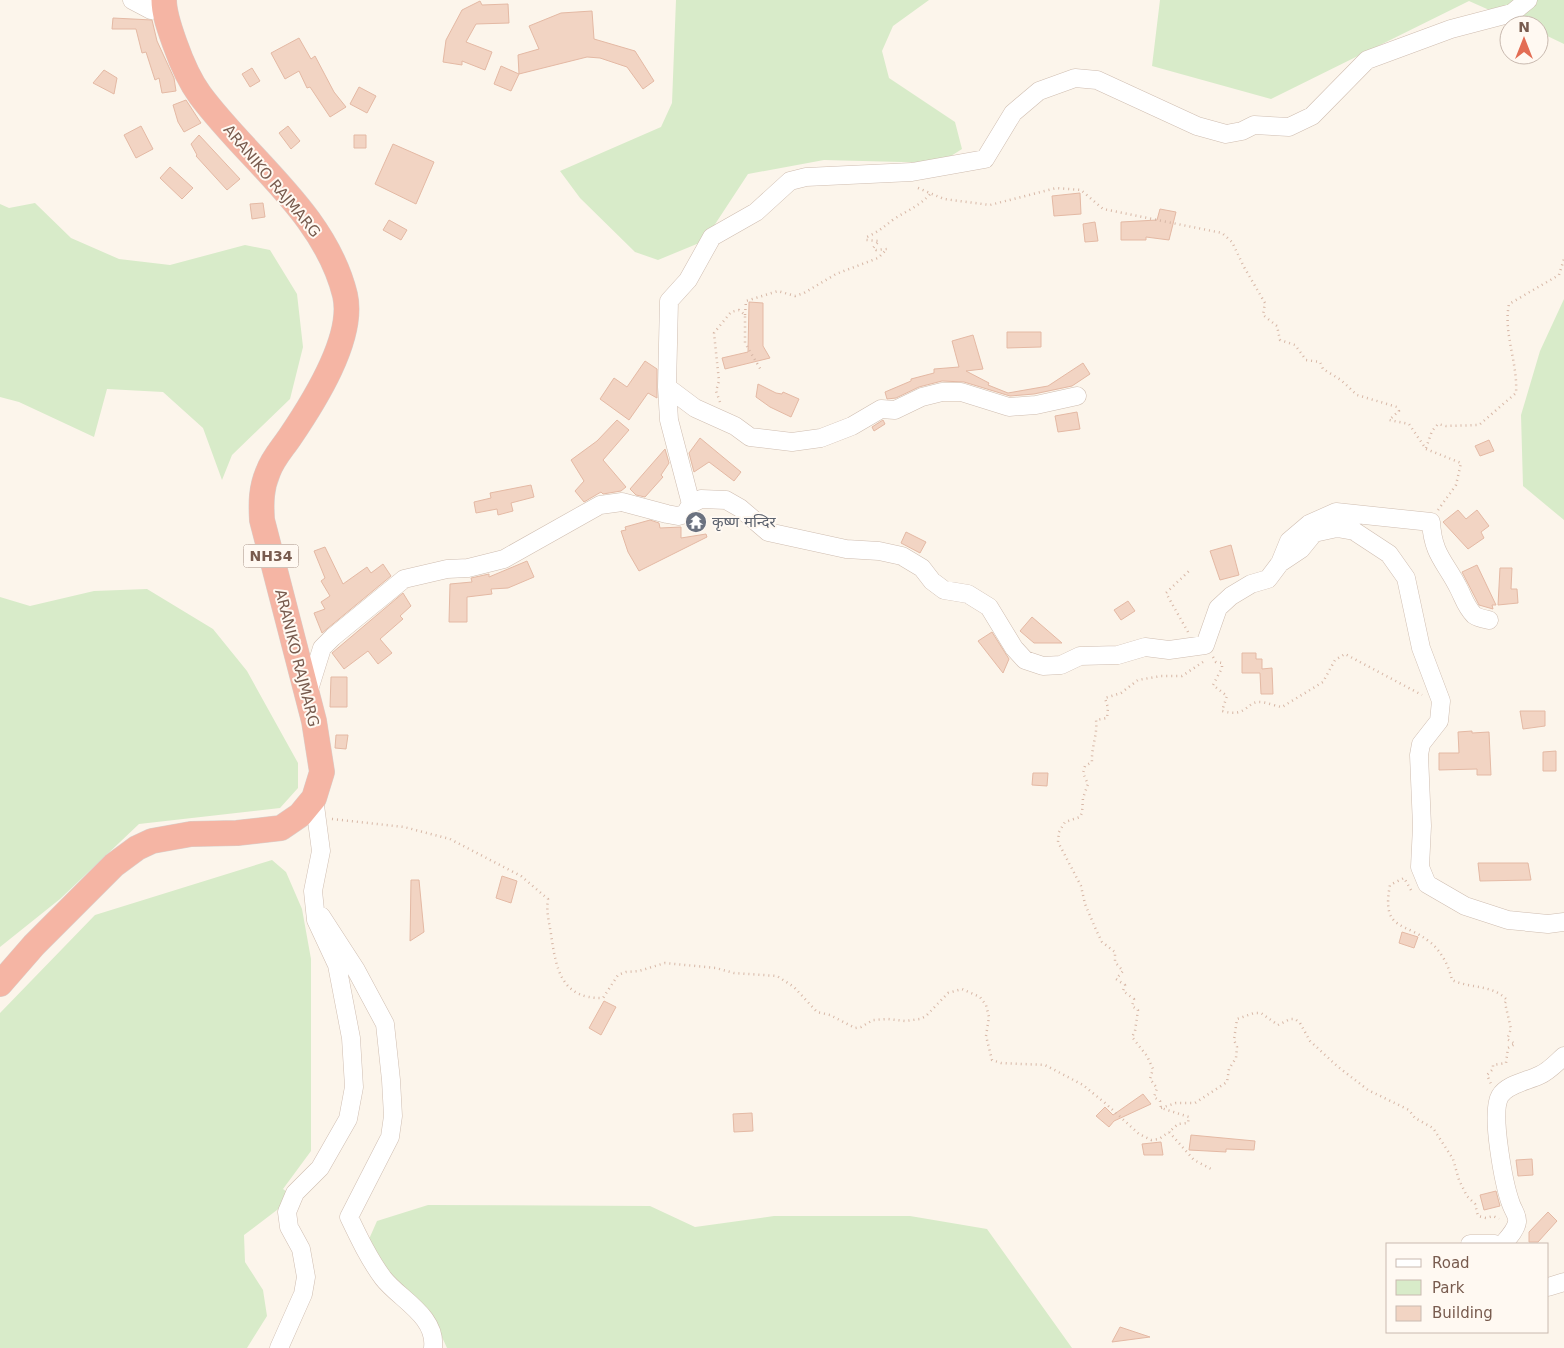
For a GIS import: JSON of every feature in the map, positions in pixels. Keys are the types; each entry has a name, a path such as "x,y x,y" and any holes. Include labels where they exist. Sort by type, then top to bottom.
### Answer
{"highway":[{"name":"ARANIKO RAJMARG","path":"0,984 34,945 114,865 137,848 152,841 191,834 237,833 281,828 300,815 316,808 322,772 314,721 262,520 260,501 262,487 274,458 290,438 320,389 338,351 345,324 346,297 334,262 315,228 199,94 182,62 164,3"}],"street":[{"path":"132,0 151,10 164,3"},
{"path":"691,504 669,420 667,387 669,301 688,280 712,236 756,212 790,181 806,177 912,172 985,159 1013,113 1039,91 1075,78 1097,80 1197,126 1226,134 1242,131 1254,125 1289,127 1312,116 1367,60 1451,29 1512,13 1528,0"},
{"path":"667,387 695,408 736,426 750,437 792,442 821,438 852,426 881,409 895,410 922,396 942,392 960,392 1009,407 1036,405 1077,396"},
{"path":"307,696 322,648 404,579 447,569 468,568 504,559 600,505 622,502 678,516 685,514 691,504 701,499 726,500 740,508 768,532 846,549 879,551 902,556 922,568 932,581 944,590 968,594 990,607 1014,648 1025,660 1043,666 1061,665 1080,656 1118,655 1145,647 1169,650 1205,645 1218,608 1231,596 1251,584 1268,579 1280,563 1289,541 1309,524 1336,512 1432,522 1432,540 1436,551 1459,588 1465,604 1476,617 1489,620"},
{"path":"1280,563 1301,549 1314,533 1337,528 1354,531 1389,554 1406,578 1421,648 1441,701 1439,721 1421,744 1419,755 1422,826 1420,867 1427,884 1465,906 1508,920 1548,924 1564,922"},
{"path":"278,1348 303,1294 306,1277 301,1249 289,1227 287,1212 295,1194 320,1168 348,1119 354,1087 352,1038 336,965 321,935 316,920 314,890 321,851 316,808"},
{"path":"315,908 331,928 385,1024 393,1116 390,1137 349,1217 360,1242 384,1279 419,1311 430,1331 433,1348"},
{"path":"1504,1243 1516,1228 1518,1219 1511,1204 1496,1119 1496,1106 1501,1094 1510,1087 1541,1075 1564,1056"},
{"path":"1549,1287 1564,1282"}],"path":[{"path":"913,186 944,199 990,205 1056,188 1081,190 1102,209 1222,233 1232,242 1265,303 1264,315 1277,326 1280,340 1295,345 1306,360 1320,362 1323,369 1357,395 1397,407 1399,411 1389,420 1409,424 1426,449 1461,463 1456,485 1434,514 1432,522"},
{"path":"761,370 745,343 746,301 778,291 794,296 804,293 836,274 878,258 887,249 876,250 873,248 879,242 866,240 867,236 878,233 895,219 922,204 931,193"},
{"path":"1426,449 1432,430 1438,424 1446,426 1479,425 1516,393 1517,375 1510,341 1509,304 1560,275 1564,259"},
{"path":"736,426 724,412 716,391 719,381 714,333 731,312 738,310 745,315"},
{"path":"1190,570 1166,593 1188,632 1205,645 1216,662 1222,663 1222,668 1213,685 1227,696 1222,711 1240,713 1253,703 1259,702 1282,707 1322,682 1335,660 1345,654 1418,694 1441,701"},
{"path":"1161,1108 1160,1100 1154,1097 1158,1088 1150,1079 1153,1070 1147,1056 1132,1037 1135,1031 1138,1010 1132,1006 1134,1000 1122,991 1124,985 1116,980 1123,971 1115,962 1115,952 1102,942 1085,904 1082,886 1058,842 1059,832 1066,822 1080,817 1082,813 1083,798 1088,784 1084,773 1085,766 1092,762 1091,750 1097,727 1096,720 1107,718 1108,708 1105,698 1121,693 1138,680 1161,676 1182,676 1190,672 1203,663 1205,645"},
{"path":"316,808 450,839 521,876 548,899 546,914 553,956 563,982 586,998 603,998 618,975 665,963 716,968 734,973 777,976 794,987 817,1012 830,1014 855,1028 862,1027 873,1020 905,1021 920,1019 926,1016 948,993 962,989 980,997 986,1005 989,1018 986,1036 992,1060 1001,1063 1045,1064 1083,1086 1139,1134 1151,1140 1159,1139 1178,1124 1188,1123 1190,1116 1161,1108"},
{"path":"1427,884 1429,892 1424,897 1415,895 1404,878 1390,885 1388,909 1390,915 1402,927 1431,943 1449,968 1452,980 1492,989 1500,993 1507,1000 1504,1003 1511,1028 1507,1039 1515,1044 1508,1048 1506,1063 1493,1065 1493,1069 1487,1075 1488,1082 1501,1094"},
{"path":"1161,1108 1176,1102 1194,1102 1227,1082 1229,1069 1236,1058 1237,1047 1234,1040 1237,1019 1254,1012 1261,1013 1278,1025 1290,1019 1295,1019 1300,1023 1310,1041 1337,1066 1368,1090 1409,1110 1415,1118 1433,1128 1453,1159 1459,1180 1475,1204 1478,1216 1486,1218 1493,1216 1506,1223 1518,1219"},
{"path":"1169,1132 1194,1160 1212,1170"}],"green space":[{"path":"676,0 929,0 893,26 882,51 889,78 955,122 962,149 940,163 824,160 748,174 704,241 658,260 635,252 580,198 560,171 661,127 672,103"},
{"path":"1160,0 1564,0 1564,44 1549,37 1549,15 1500,15 1469,1 1271,99 1152,66"},
{"path":"35,203 71,238 119,259 170,265 245,245 270,250 297,294 303,347 290,399 232,455 222,480 203,428 163,392 107,389 94,437 19,402 0,397 0,204 9,208"},
{"path":"1564,299 1564,520 1523,486 1521,415 1540,351"},
{"path":"147,589 213,629 247,671 298,763 298,788 280,808 139,824 60,899 0,947 0,597 30,606 94,591"},
{"path":"272,860 286,872 302,909 311,959 311,1151 283,1189 294,1197 244,1235 245,1262 263,1290 267,1316 247,1348 0,1348 0,1013 95,915"},
{"path":"428,1205 650,1206 695,1227 774,1216 910,1216 987,1229 1072,1348 447,1348 436,1324 377,1272 366,1246 377,1221"}],"building":[{"path":"480,1 482,5 508,4 509,23 476,24 466,42 492,52 485,70 462,61 462,65 443,62 446,40 462,10"},
{"path":"592,11 594,39 635,51 654,81 643,89 627,67 600,58 587,57 519,74 518,55 539,49 529,26 561,13"},
{"path":"113,18 152,20 157,41 174,78 176,91 162,93 159,78 155,80 146,52 142,53 136,29 112,29"},
{"path":"299,38 311,59 315,56 334,92 346,107 330,117 310,87 307,88 299,71 285,79 271,53"},
{"path":"501,66 519,74 511,91 494,84"},
{"path":"252,68 260,81 250,87 242,74"},
{"path":"104,70 117,78 114,94 93,83"},
{"path":"359,87 376,96 367,113 350,104"},
{"path":"186,100 201,123 184,132 178,122 173,105"},
{"path":"141,126 153,149 136,158 124,135"},
{"path":"288,126 300,141 291,149 279,133"},
{"path":"199,135 240,179 227,190 196,156 191,144"},
{"path":"354,135 366,135 366,148 354,148"},
{"path":"393,144 434,162 416,204 375,184"},
{"path":"170,167 193,188 182,199 160,178"},
{"path":"1080,193 1081,214 1054,216 1052,196"},
{"path":"263,203 265,217 252,219 250,204"},
{"path":"1160,209 1176,212 1169,240 1146,237 1146,240 1121,240 1121,222 1157,220"},
{"path":"389,220 407,230 401,240 383,230"},
{"path":"1095,222 1098,241 1085,242 1083,224"},
{"path":"749,302 763,303 763,346 770,358 725,369 722,358 748,352"},
{"path":"1007,332 1041,332 1041,347 1007,348"},
{"path":"973,335 983,369 966,371 989,383 988,385 1008,393 1048,386 1083,363 1090,374 1072,386 1034,394 1010,396 964,382 942,381 919,387 896,398 887,399 885,392 911,381 911,379 934,373 934,369 959,367 952,341"},
{"path":"645,361 657,369 657,398 648,393 629,420 600,399 614,378 627,387"},
{"path":"758,384 776,393 782,394 783,392 799,399 791,417 770,407 756,397"},
{"path":"1077,412 1080,429 1058,432 1055,416"},
{"path":"617,420 629,430 603,460 626,487 621,491 603,494 601,492 584,502 575,491 584,481 571,460 597,441"},
{"path":"883,420 885,424 874,431 872,427"},
{"path":"700,438 741,472 734,481 709,462 694,472 689,453"},
{"path":"1489,440 1494,451 1480,456 1475,446"},
{"path":"665,449 669,463 661,475 663,477 645,497 636,495 630,489"},
{"path":"531,485 534,497 511,503 513,511 498,515 497,509 476,513 474,502 491,498 490,493"},
{"path":"1458,510 1466,519 1477,510 1489,526 1481,532 1484,538 1468,549 1443,522"},
{"path":"650,520 659,523 660,528 681,527 681,538 706,534 707,537 639,571 628,552 621,531 626,530 625,527"},
{"path":"906,532 926,542 920,553 901,543"},
{"path":"1231,545 1239,575 1220,580 1210,551"},
{"path":"325,547 343,584 367,567 371,573 383,564 391,576 322,633 314,613 325,609 321,602 330,596 321,581 325,578 314,551"},
{"path":"527,561 534,577 508,588 491,589 492,594 467,597 467,622 449,622 450,584 472,582 471,578 489,574 489,577"},
{"path":"1477,565 1496,605 1492,605 1493,609 1479,605 1462,572"},
{"path":"1500,568 1512,568 1511,589 1517,589 1518,603 1498,605"},
{"path":"403,593 411,606 400,616 403,619 380,639 392,653 378,664 368,651 344,669 332,653"},
{"path":"1128,601 1135,611 1121,620 1114,610"},
{"path":"1032,617 1062,643 1034,643 1020,631"},
{"path":"992,632 1009,659 1003,673 978,641"},
{"path":"1242,653 1256,653 1256,659 1262,659 1262,669 1272,668 1273,694 1261,694 1260,673 1242,673"},
{"path":"331,677 347,677 347,707 330,707"},
{"path":"1520,711 1545,711 1545,726 1523,729"},
{"path":"1472,731 1472,733 1489,732 1491,775 1477,775 1477,769 1439,770 1439,753 1459,753 1458,732"},
{"path":"336,735 348,735 346,749 335,748"},
{"path":"1556,751 1556,771 1543,771 1543,752"},
{"path":"1033,773 1048,773 1047,786 1032,785"},
{"path":"1478,863 1528,863 1531,880 1480,881"},
{"path":"502,876 517,881 511,903 496,898"},
{"path":"411,880 419,880 424,932 410,941"},
{"path":"1402,932 1418,937 1414,948 1399,943"},
{"path":"604,1001 616,1007 601,1035 589,1028"},
{"path":"1143,1094 1151,1104 1114,1121 1109,1127 1096,1116 1105,1107 1113,1115"},
{"path":"752,1113 753,1131 734,1132 733,1114"},
{"path":"1191,1135 1255,1141 1254,1150 1226,1149 1226,1152 1189,1150"},
{"path":"1161,1142 1163,1155 1144,1155 1142,1144"},
{"path":"1532,1159 1533,1175 1518,1176 1516,1160"},
{"path":"1496,1191 1500,1206 1484,1210 1480,1195"},
{"path":"1548,1212 1557,1221 1538,1242 1529,1242 1529,1232"},
{"path":"1120,1327 1150,1337 1112,1342"}],"place":[{"name":"कृष्ण मन्दिर","path":"696,522"}]}
